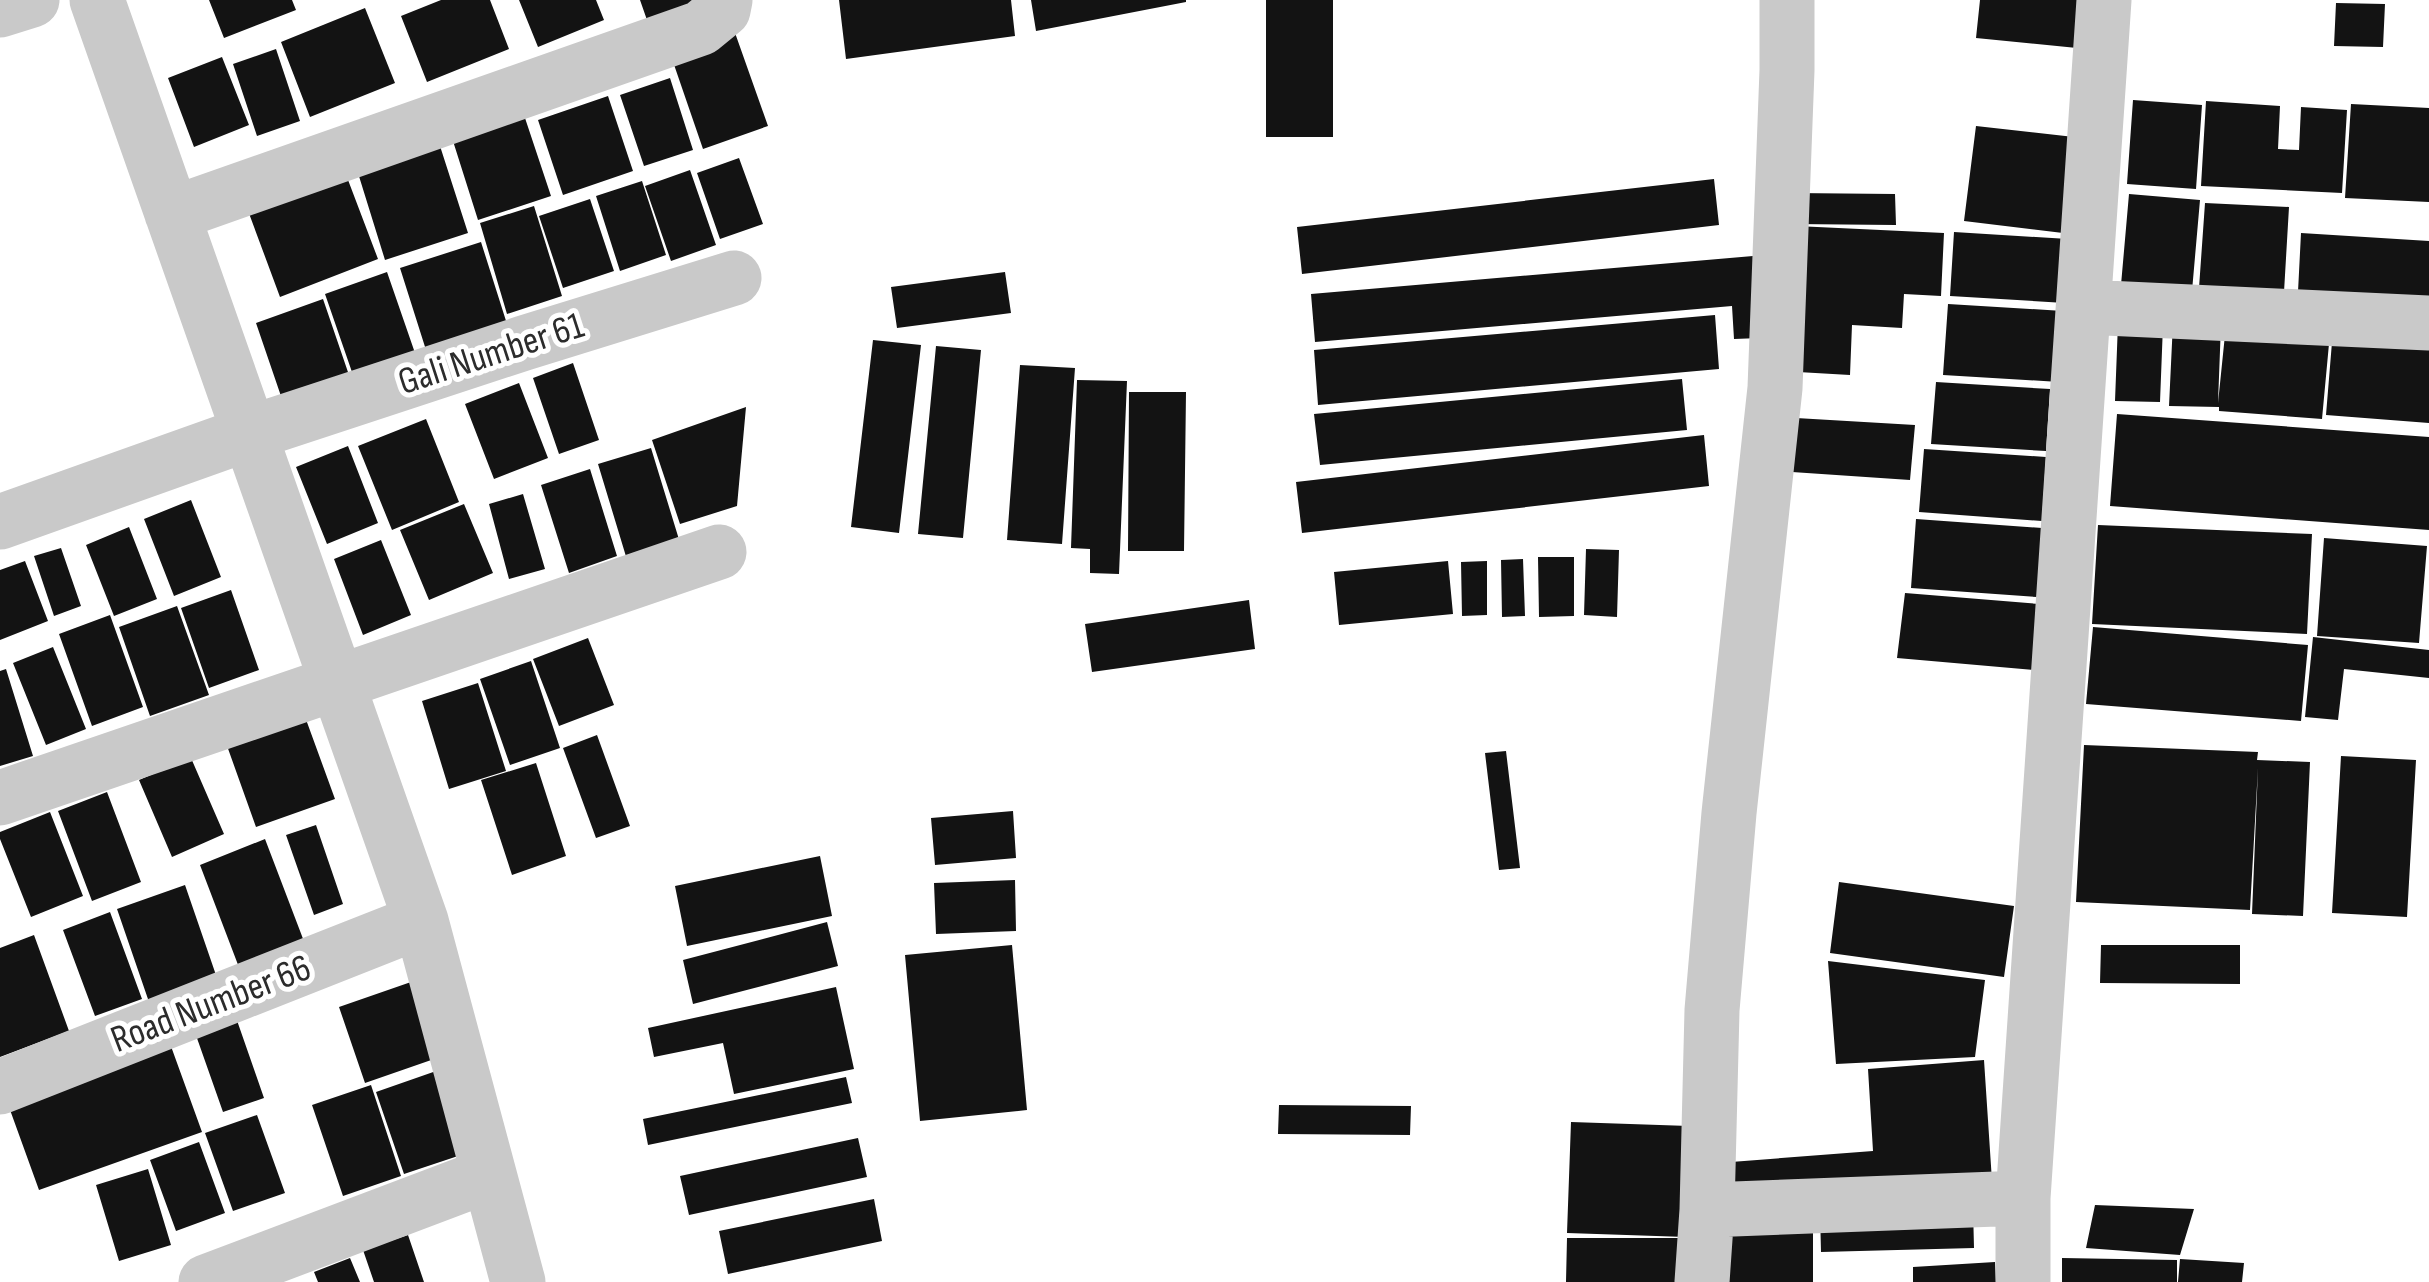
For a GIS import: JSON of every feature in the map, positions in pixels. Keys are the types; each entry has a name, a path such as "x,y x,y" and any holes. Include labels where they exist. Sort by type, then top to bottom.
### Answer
{"street":[{"path":"0,10 32,0"},
{"path":"97,0 421,921 518,1282"},
{"path":"172,214 701,28 723,10 725,0"},
{"path":"1702,1282 1712,1010 1775,388 1788,70 1787,0"},
{"path":"2023,1282 2023,1198 2104,0"},
{"name":"Gali Number 61","path":"0,522 250,433 734,278"},
{"path":"2084,307 2429,322"},
{"path":"0,798 719,552"},
{"name":"Road Number 66","path":"0,1087 421,921"},
{"path":"206,1282 489,1175"},
{"path":"1706,1210 2023,1198"}],"building":[{"path":"209,0 292,0 296,10 224,38"},
{"path":"441,0 490,0 509,49 427,82 401,16"},
{"path":"519,0 596,0 604,20 538,47"},
{"path":"640,0 702,0 647,20"},
{"path":"839,0 1011,0 1015,36 846,59"},
{"path":"1031,0 1186,0 1186,2 1036,31"},
{"path":"1266,0 1333,0 1333,137 1266,137"},
{"path":"1980,0 2082,0 2077,48 1976,38"},
{"path":"2336,3 2385,4 2383,47 2334,46"},
{"path":"365,8 395,83 310,117 281,42"},
{"path":"734,30 768,126 703,149 670,53"},
{"path":"276,49 300,121 257,136 233,64"},
{"path":"222,57 249,125 194,147 168,78"},
{"path":"670,78 693,150 644,166 620,95"},
{"path":"608,96 633,171 563,195 538,120"},
{"path":"2133,100 2202,105 2196,189 2127,184"},
{"path":"2206,101 2280,106 2278,149 2299,150 2301,107 2347,110 2342,193 2201,186"},
{"path":"2351,104 2429,108 2429,202 2345,198"},
{"path":"525,118 551,196 478,220 453,141"},
{"path":"1976,126 2074,137 2063,233 1964,221"},
{"path":"440,146 468,233 385,260 358,173"},
{"path":"739,158 763,224 720,239 697,173"},
{"path":"690,170 716,245 671,261 645,186"},
{"path":"345,172 378,259 280,297 247,208"},
{"path":"1714,179 1719,225 1302,274 1297,227"},
{"path":"642,181 666,255 620,271 596,196"},
{"path":"1792,193 1895,194 1896,225 1793,224"},
{"path":"2129,194 2200,200 2192,291 2121,285"},
{"path":"590,199 614,271 563,288 539,216"},
{"path":"2205,203 2289,207 2284,292 2199,288"},
{"path":"534,206 562,296 507,314 480,223"},
{"path":"1796,226 1944,233 1941,296 1904,294 1902,328 1852,325 1850,375 1798,372"},
{"path":"1954,232 2068,239 2065,303 1950,296"},
{"path":"2301,233 2429,241 2429,300 2298,292"},
{"path":"481,242 507,324 426,350 400,268"},
{"path":"1753,256 1760,338 1734,339 1732,306 1315,342 1311,294"},
{"path":"387,272 415,353 353,375 325,294"},
{"path":"1005,272 1011,313 897,328 891,287"},
{"path":"323,299 350,378 283,402 256,323"},
{"path":"1948,304 2063,311 2059,382 1943,375"},
{"path":"1715,315 1719,369 1318,405 1314,350"},
{"path":"2173,322 2221,324 2218,403 2226,325 2330,333 2322,419 2219,411 2219,407 2169,406"},
{"path":"2118,323 2163,325 2160,402 2115,401"},
{"path":"2333,330 2429,338 2429,423 2326,415"},
{"path":"873,340 921,345 899,533 851,527"},
{"path":"936,346 981,350 963,538 918,534"},
{"path":"573,363 599,440 559,454 533,378"},
{"path":"1020,365 1075,368 1062,544 1007,540"},
{"path":"1682,379 1687,430 1320,465 1314,414"},
{"path":"1077,380 1127,381 1119,574 1090,573 1090,549 1071,548"},
{"path":"1936,382 2050,389 2046,451 1931,444"},
{"path":"519,383 548,458 494,479 465,404"},
{"path":"1129,392 1186,392 1184,551 1128,551"},
{"path":"746,407 737,506 680,524 652,440"},
{"path":"2117,414 2429,437 2429,530 2110,506"},
{"path":"1796,418 1915,425 1910,480 1792,472"},
{"path":"426,419 459,502 392,530 358,446"},
{"path":"1704,435 1709,486 1302,533 1296,482"},
{"path":"348,446 378,523 327,544 296,467"},
{"path":"651,448 681,546 628,563 598,464"},
{"path":"1924,449 2046,457 2042,521 1919,512"},
{"path":"590,469 617,556 569,573 541,485"},
{"path":"523,494 545,569 509,579 489,504"},
{"path":"191,500 221,577 174,596 144,519"},
{"path":"464,504 493,573 429,600 400,530"},
{"path":"1916,519 2042,528 2037,597 1911,588"},
{"path":"2098,525 2312,534 2307,634 2092,624"},
{"path":"129,527 157,599 114,616 86,545"},
{"path":"2324,538 2427,546 2419,643 2317,636"},
{"path":"381,540 411,615 363,635 334,559"},
{"path":"61,548 81,606 54,616 34,556"},
{"path":"1586,549 1619,550 1617,617 1584,615"},
{"path":"1538,557 1574,557 1574,616 1539,617"},
{"path":"1523,559 1525,616 1502,617 1501,560"},
{"path":"25,561 48,621 0,640 0,570"},
{"path":"1448,561 1453,614 1339,625 1334,572"},
{"path":"1487,561 1487,615 1462,616 1461,562"},
{"path":"231,590 259,670 209,688 181,608"},
{"path":"1905,593 2039,604 2034,670 1897,658"},
{"path":"1249,600 1255,649 1092,672 1085,624"},
{"path":"177,606 209,695 150,716 119,627"},
{"path":"110,615 143,707 92,726 59,634"},
{"path":"2093,627 2308,645 2301,721 2086,704"},
{"path":"2313,637 2429,650 2429,678 2344,669 2338,720 2305,717"},
{"path":"588,638 614,705 559,726 533,659"},
{"path":"53,647 86,729 46,745 13,663"},
{"path":"531,661 560,748 510,765 480,679"},
{"path":"6,669 33,756 0,766 0,671"},
{"path":"478,683 506,771 449,789 422,701"},
{"path":"304,714 335,799 256,827 226,743"},
{"path":"597,735 630,826 596,838 563,748"},
{"path":"2084,745 2258,752 2257,760 2310,762 2303,916 2252,914 2258,768 2250,910 2076,902"},
{"path":"1506,751 1520,868 1499,870 1485,753"},
{"path":"2341,756 2416,760 2407,917 2332,913"},
{"path":"191,758 224,834 172,857 139,780"},
{"path":"536,763 566,856 512,875 481,780"},
{"path":"107,792 141,882 92,901 58,811"},
{"path":"1013,811 1016,858 935,865 931,818"},
{"path":"50,812 83,896 31,917 0,832"},
{"path":"316,825 343,904 314,915 286,835"},
{"path":"265,839 305,944 240,970 200,865"},
{"path":"820,856 832,916 687,946 675,886"},
{"path":"1015,880 1016,931 936,934 934,883"},
{"path":"1839,882 2014,906 2004,977 1830,953"},
{"path":"185,885 217,978 149,1002 117,909"},
{"path":"110,912 142,999 95,1016 63,930"},
{"path":"827,922 838,966 693,1004 683,960"},
{"path":"34,935 69,1031 0,1057 0,948"},
{"path":"1012,945 1027,1110 920,1121 905,955"},
{"path":"2101,945 2240,945 2240,984 2100,983"},
{"path":"1828,961 1985,980 1975,1057 1836,1064"},
{"path":"411,982 437,1058 365,1083 339,1007"},
{"path":"836,987 854,1069 734,1094 723,1043 654,1057 648,1028"},
{"path":"233,1009 264,1098 223,1112 192,1024"},
{"path":"168,1038 202,1132 39,1190 5,1096"},
{"path":"1984,1060 1992,1181 1721,1201 1718,1163 1873,1151 1868,1069"},
{"path":"439,1070 467,1153 404,1174 376,1092"},
{"path":"846,1077 852,1103 648,1145 643,1119"},
{"path":"371,1085 401,1176 343,1196 312,1105"},
{"path":"1279,1105 1411,1106 1410,1135 1278,1134"},
{"path":"257,1115 285,1193 233,1211 205,1133"},
{"path":"1571,1122 1689,1126 1686,1237 1567,1233"},
{"path":"858,1138 867,1177 689,1215 680,1176"},
{"path":"199,1142 225,1213 176,1231 150,1160"},
{"path":"148,1169 171,1245 119,1261 96,1185"},
{"path":"874,1199 882,1241 728,1274 719,1231"},
{"path":"2095,1205 2194,1209 2180,1255 2086,1248"},
{"path":"1973,1208 1974,1248 1821,1252 1820,1212"},
{"path":"1712,1223 1813,1223 1813,1282 1712,1282"},
{"path":"408,1235 424,1282 374,1282 363,1250"},
{"path":"1567,1238 1684,1238 1683,1282 1566,1282"},
{"path":"350,1258 360,1282 318,1282 314,1272"},
{"path":"2062,1258 2177,1260 2177,1282 2062,1282"},
{"path":"2180,1259 2244,1263 2242,1282 2178,1282"},
{"path":"1995,1262 1996,1282 1913,1282 1913,1267"}]}
